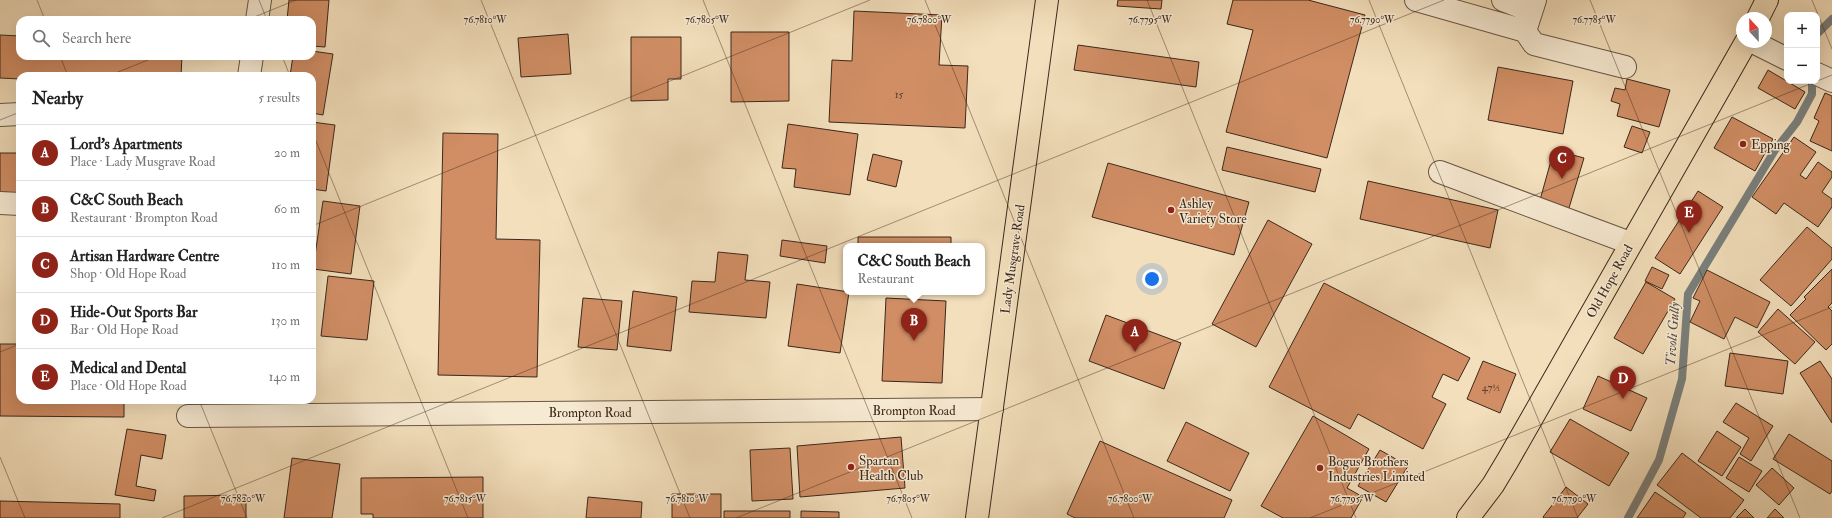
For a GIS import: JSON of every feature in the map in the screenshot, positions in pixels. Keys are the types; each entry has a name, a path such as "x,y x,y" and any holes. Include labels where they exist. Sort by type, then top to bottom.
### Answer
{"main road":[{"name":"Lady Musgrave Road","path":"977,518 1047,0"},
{"path":"1761,12 1767,0"},
{"name":"Old Hope Road","path":"1468,518 1493,485 1508,460 1630,243 1743,48"}],"street":[{"path":"258,16 260,0"},
{"path":"1416,0 1530,14"},
{"path":"1503,0 1530,14"},
{"path":"1530,14 1534,44 1625,67"},
{"path":"1765,48 1784,58"},
{"path":"250,72 251,60"},
{"path":"1820,75 1832,81"},
{"path":"0,115 16,114"},
{"path":"1440,172 1630,243"},
{"path":"0,203 16,204"},
{"name":"Brompton Road","path":"188,416 261,407 992,409"}],"building":[{"path":"289,0 329,0 325,47 316,46 316,16 287,16"},
{"path":"1118,0 1162,0 1161,9 1117,6"},
{"path":"1233,0 1308,0 1365,15 1327,158 1226,132 1253,30 1227,24"},
{"path":"854,11 942,15 939,65 968,66 965,128 829,122 832,60 852,61"},
{"path":"731,32 789,32 789,101 731,102"},
{"path":"568,34 571,74 521,77 518,38"},
{"path":"0,35 16,36 16,60 182,60 181,72 16,72 16,79 0,78"},
{"path":"631,37 681,37 681,79 668,79 668,100 631,101"},
{"path":"1078,45 1199,62 1196,87 1074,70"},
{"path":"316,52 333,54 323,115 316,114 316,72 291,72 292,60 316,60"},
{"path":"1498,67 1573,81 1563,134 1488,120"},
{"path":"1768,70 1784,80 1784,84 1792,84 1805,92 1795,109 1758,88"},
{"path":"1627,79 1670,90 1659,127 1617,116 1620,104 1611,101 1615,88 1625,90"},
{"path":"1825,93 1832,96 1832,151 1810,141 1819,121 1814,118"},
{"name":"Epping","path":"1732,117 1773,139 1755,171 1714,148"},
{"path":"316,123 335,125 326,191 316,190"},
{"path":"788,124 858,134 850,195 794,187 796,169 782,168"},
{"path":"1632,126 1650,132 1642,153 1624,147"},
{"path":"443,133 498,134 496,239 540,240 537,377 438,375"},
{"path":"1794,137 1816,152 1800,175 1806,179 1818,162 1832,172 1832,177 1822,192 1832,199 1832,207 1818,227 1784,203 1776,214 1752,197"},
{"path":"1227,147 1321,169 1315,192 1222,170"},
{"path":"1554,150 1584,158 1569,208 1540,200"},
{"path":"0,153 16,153 16,193 0,192"},
{"path":"873,154 902,161 896,187 867,180"},
{"name":"Ashley Variety Store","path":"1108,163 1249,202 1234,255 1092,217"},
{"path":"1368,181 1498,210 1490,248 1360,219"},
{"path":"1698,191 1723,207 1680,274 1655,258"},
{"path":"323,201 360,206 351,274 316,269 316,249"},
{"path":"1268,220 1312,244 1256,347 1212,324"},
{"path":"1807,227 1832,248 1832,259 1791,306 1760,280"},
{"path":"858,237 951,237 951,243 858,243"},
{"path":"782,240 827,246 825,263 780,256"},
{"path":"718,252 748,255 745,280 770,282 766,318 689,312 692,281 715,282"},
{"path":"1652,267 1669,275 1662,289 1645,281"},
{"path":"1832,269 1832,303 1828,307 1832,311 1832,344 1826,350 1790,315 1806,299 1804,297"},
{"path":"1707,270 1770,302 1757,328 1735,317 1724,339 1690,322 1700,301 1693,298"},
{"path":"328,276 374,281 367,340 321,336"},
{"path":"1646,282 1675,299 1643,354 1614,338"},
{"path":"1324,283 1470,358 1458,381 1443,374 1432,397 1446,404 1423,449 1358,414 1350,429 1269,387"},
{"path":"797,284 843,291 843,295 849,295 840,353 788,346"},
{"path":"633,291 677,297 671,351 627,346"},
{"path":"583,298 622,301 617,350 578,347"},
{"path":"886,298 946,301 942,383 882,381"},
{"path":"1778,309 1815,342 1795,364 1758,332"},
{"path":"1106,315 1181,343 1164,389 1089,361"},
{"path":"0,344 16,344 16,404 124,404 124,417 0,416"},
{"path":"1730,353 1788,361 1783,394 1725,386"},
{"path":"1483,361 1516,374 1500,413 1467,399"},
{"path":"1820,361 1832,379 1832,423 1800,373"},
{"path":"1598,376 1647,398 1631,431 1583,409"},
{"path":"1736,403 1773,426 1751,461 1740,454 1749,438 1723,422"},
{"name":"Bogus Brothers Industries Limited","path":"1313,416 1369,449 1347,488 1363,497 1351,518 1283,518 1261,506"},
{"path":"1570,419 1629,453 1609,486 1550,452"},
{"path":"1186,422 1249,453 1230,491 1167,461"},
{"path":"127,429 166,435 162,459 141,455 136,486 156,490 154,501 115,495"},
{"path":"1717,431 1741,447 1722,476 1698,461"},
{"path":"1789,434 1832,461 1832,491 1830,494 1773,459"},
{"name":"Spartan Health Club","path":"901,437 905,488 800,497 797,446"},
{"path":"1100,441 1232,500 1224,518 1075,518 1067,514"},
{"path":"790,448 793,499 752,501 750,450"},
{"path":"1380,450 1408,466 1386,502 1358,486"},
{"path":"1682,453 1744,500 1730,518 1701,518 1657,485"},
{"path":"1739,457 1762,471 1749,492 1726,478"},
{"path":"292,458 340,464 332,518 284,518"},
{"path":"1772,468 1794,488 1779,505 1756,485"},
{"path":"483,477 483,518 373,518 373,514 361,514 361,478"},
{"path":"1566,487 1588,504 1577,518 1544,518 1543,517"},
{"path":"1655,492 1686,513 1683,518 1637,518"},
{"path":"672,494 721,494 721,518 672,518"},
{"path":"246,495 246,518 184,518 184,496"},
{"path":"588,497 642,502 641,518 586,518"},
{"path":"0,501 120,504 120,518 0,518"},
{"path":"1745,509 1754,518 1736,518"},
{"path":"1775,509 1784,518 1767,518"},
{"path":"724,511 790,511 790,518 724,518"},
{"path":"801,511 839,512 839,518 801,518"}],"waterway":[{"name":"Tivoli Gully","path":"1820,31 1832,19"},
{"name":"Tivoli Gully","path":"1628,518 1659,460 1682,379 1688,294 1775,150 1797,122 1812,94 1812,84"}],"place":[{"name":"Epping","path":"1743,144"},
{"name":"Artisan Hardware Centre","path":"1562,179"},
{"name":"Ashley Variety Store","path":"1171,210"},
{"name":"Medical and Dental","path":"1689,233"},
{"name":"C&C South Beach","path":"914,341"},
{"name":"Lord's Apartments","path":"1135,352"},
{"name":"Hide-Out Sports Bar","path":"1623,399"},
{"name":"Spartan Health Club","path":"851,467"},
{"name":"Bogus Brothers Industries Limited","path":"1320,468"}]}
